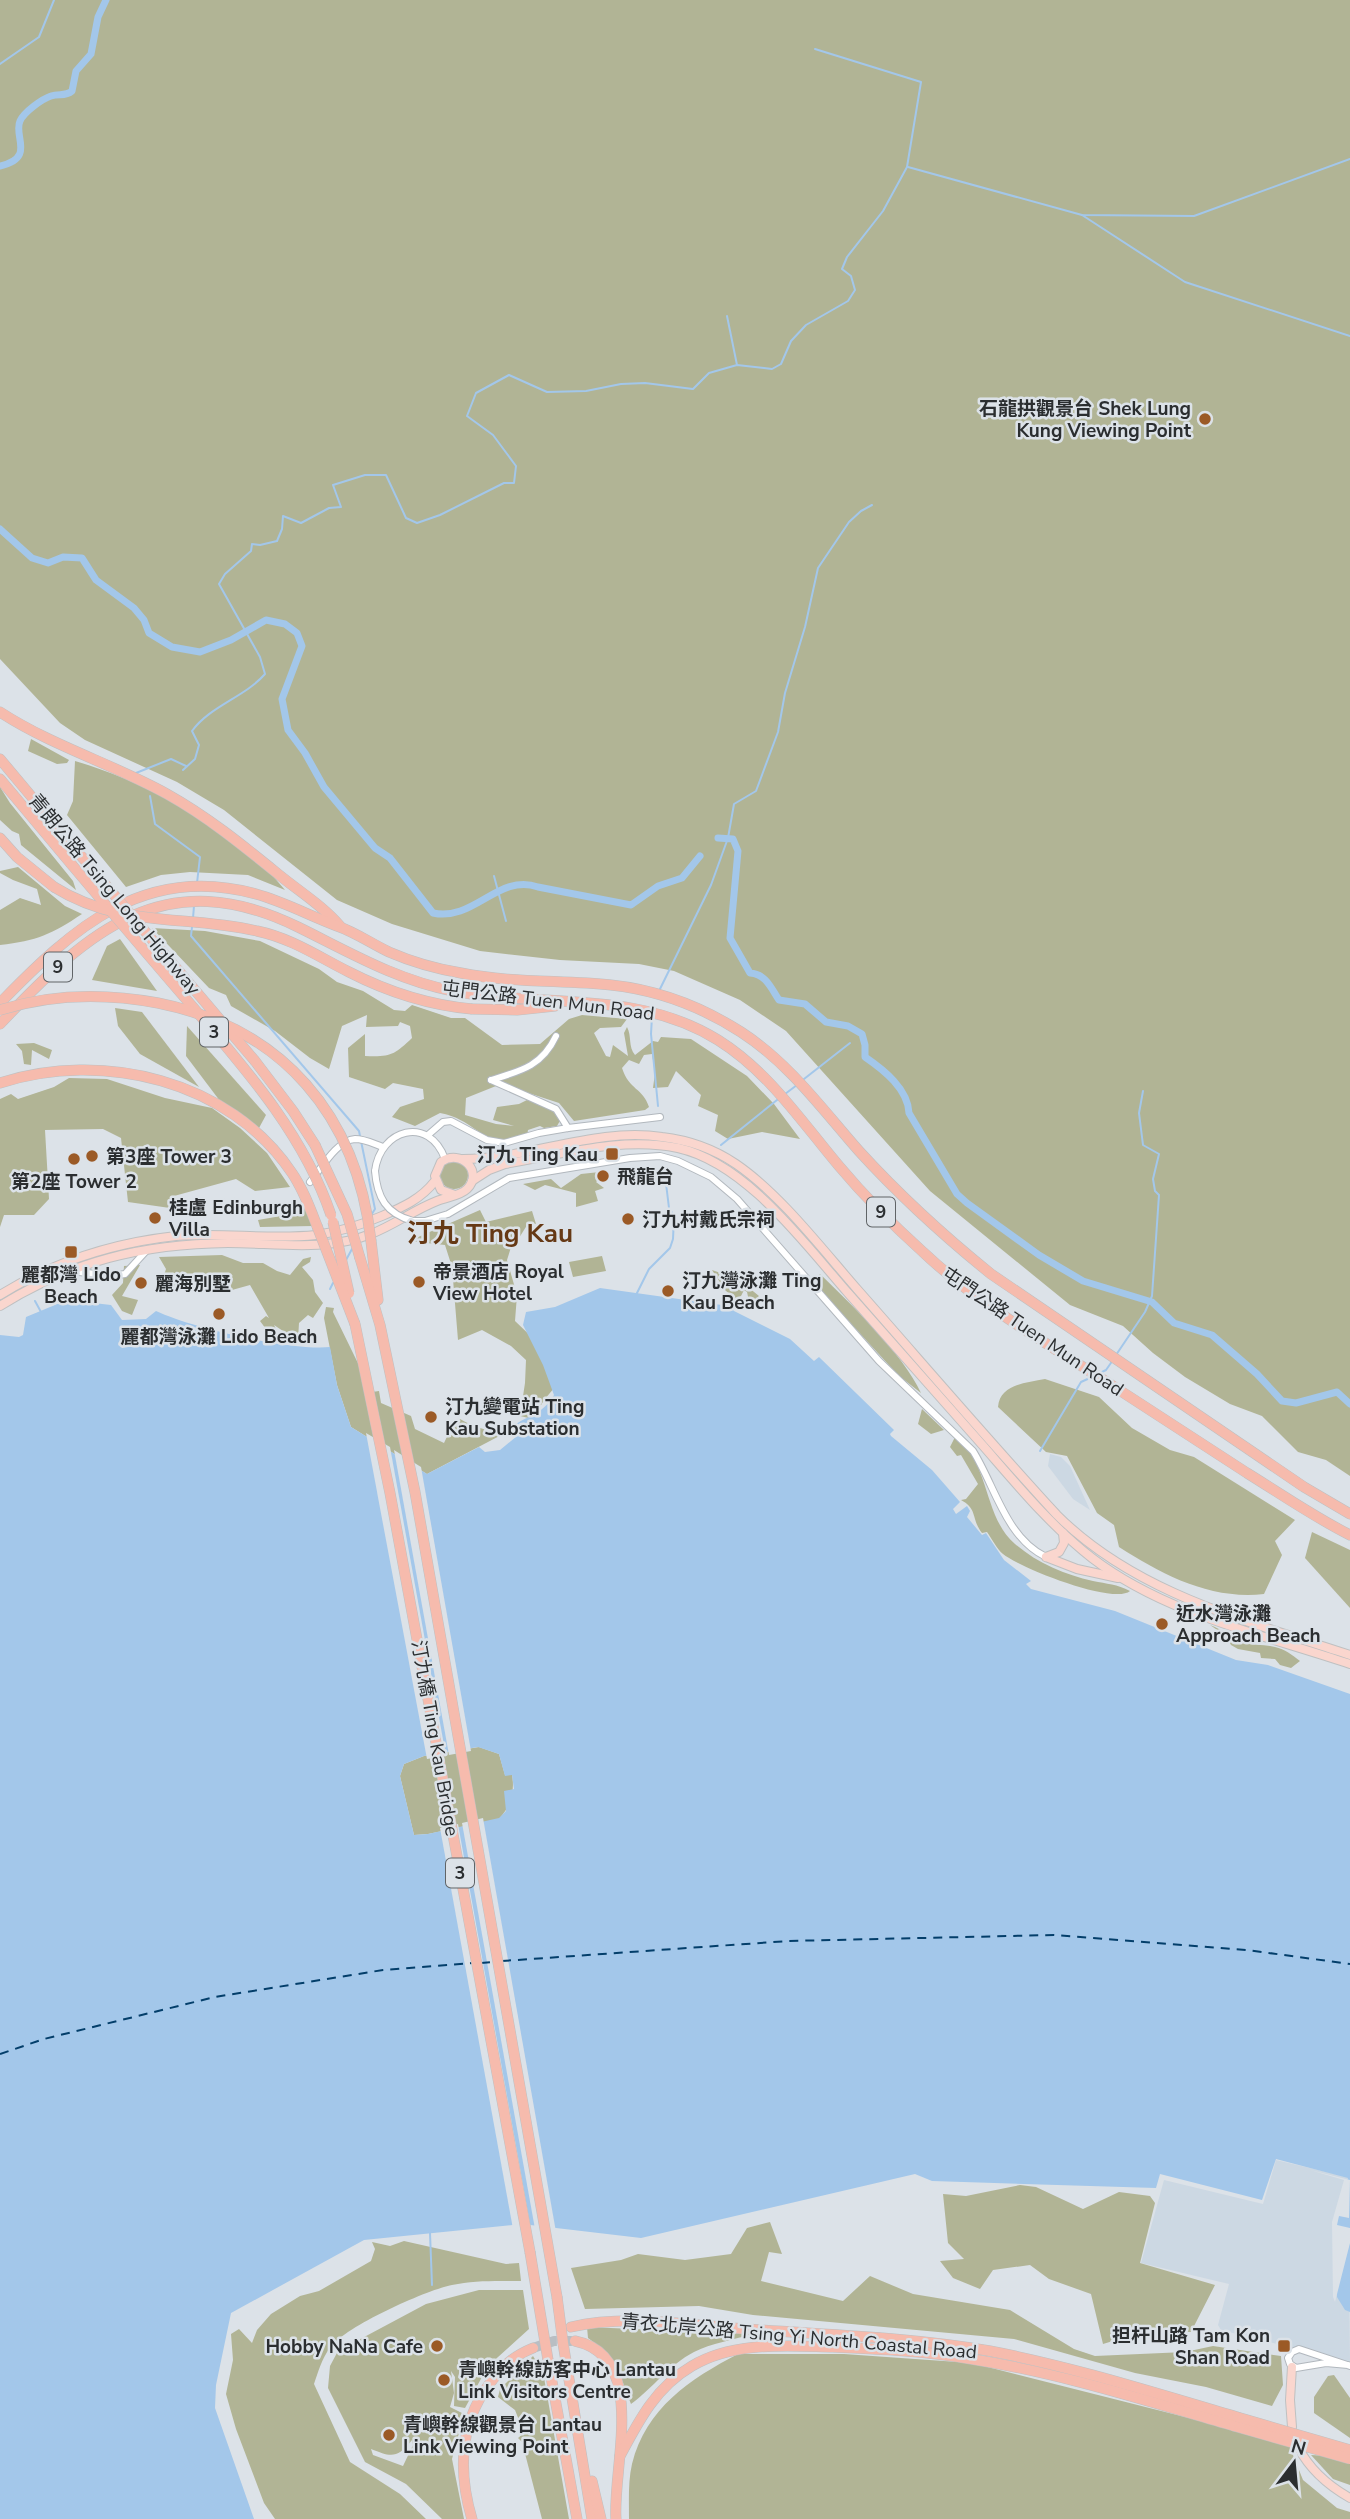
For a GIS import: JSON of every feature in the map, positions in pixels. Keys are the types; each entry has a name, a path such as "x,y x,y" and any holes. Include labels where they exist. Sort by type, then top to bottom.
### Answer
{"highway":[{"path":"0,712 48,739 165,793 205,816 328,912 340,926"},
{"name":"青朗公路 Tsing Long Highway","path":"0,759 241,1043 304,1127 321,1154 347,1214 380,1325"},
{"name":"青朗公路 Tsing Long Highway","path":"0,779 231,1053 295,1138 320,1183 331,1215 355,1324"},
{"path":"0,838 17,858 54,887 86,904 131,917 235,927 277,936 395,993 422,1002 472,1009 517,1010 539,1004"},
{"name":"屯門公路 Tuen Mun Road","path":"0,1003 78,930 114,907 143,895 208,887 240,890 274,900 323,922 340,926 391,953 456,972 494,978 630,988 689,1005 744,1034 792,1074 884,1178 951,1242 1033,1304 1304,1487 1350,1514"},
{"name":"屯門公路 Tuen Mun Road","path":"0,1024 32,990 87,942 123,918 158,907 194,901 256,909 373,965 414,981 480,996 539,1004 623,1006 654,1012 702,1030 737,1053 785,1098 864,1195 929,1258 973,1294 1181,1431 1350,1535"},
{"path":"0,1010 40,1000 74,997 108,997 151,1002 217,1021 250,1038 278,1057 304,1081 325,1107 340,1132 352,1161 369,1223 380,1325"},
{"path":"0,1083 53,1071 117,1071 167,1082 229,1112 268,1145 292,1172 307,1200 355,1324"},
{"name":"汀九橋 Ting Kau Bridge","path":"355,1324 394,1512 578,2519"},
{"name":"汀九橋 Ting Kau Bridge","path":"380,1325 418,1510 580,2437"},
{"name":"青衣北岸公路 Tsing Yi North Coastal Road","path":"571,2327 601,2322 652,2322 911,2341 1012,2356 1142,2395 1350,2450"},
{"path":"575,2340 597,2349 615,2371 621,2401 616,2519"},
{"path":"472,2519 463,2470 463,2450 468,2428 480,2395 503,2367 532,2346"},
{"name":"青衣北岸公路 Tsing Yi North Coastal Road","path":"620,2456 660,2389 694,2364 715,2355 742,2349 775,2346 909,2351 1007,2365 1142,2395"},
{"name":"青衣北岸公路 Tsing Yi North Coastal Road","path":"1236,2421 1350,2459"},
{"path":"580,2437 601,2519"},
{"name":"3","path":"580,2437 592,2519"}],"main road":[{"path":"0,1295 53,1266 114,1246 179,1236 297,1236 344,1229 390,1212 421,1196 435,1181 438,1166 445,1159 453,1157 463,1160 486,1158 600,1138 634,1135 686,1141 735,1163 766,1188 1057,1515 1099,1551 1129,1571 1195,1602 1350,1655"},
{"path":"0,1306 33,1286 66,1271 108,1257 149,1249 210,1244 282,1245 347,1241 395,1224 435,1201 465,1191 472,1181 505,1164 632,1144 679,1148 698,1154 722,1167 759,1195 810,1249 1022,1490 1063,1534 1093,1558 1125,1579 1191,1611 1350,1664"},
{"path":"463,1160 471,1168 472,1181"},
{"path":"435,1181 441,1190 454,1195"},
{"path":"1046,1557 1059,1552 1064,1543 1063,1534"},
{"path":"1046,1557 1077,1569 1125,1579"},
{"path":"1292,2367 1292,2427"},
{"path":"1298,2447 1322,2480 1350,2498"}],"street":[{"path":"556,1036 550,1049 536,1063 491,1080 556,1109 568,1128"},
{"path":"428,1135 443,1122 451,1121 495,1143 568,1128 660,1117"},
{"path":"445,1159 437,1142 428,1135 412,1131 403,1133 383,1147 375,1171 378,1194 385,1205 405,1219 425,1221 448,1214 509,1178 630,1157 660,1156 678,1161 717,1182 737,1199 879,1361 973,1451 1010,1523 1038,1553 1046,1557"},
{"path":"310,1182 344,1143 358,1139 383,1147"},
{"path":"66,1271 112,1276 125,1273 149,1249"},
{"path":"1298,2349 1349,2366 1326,2363 1292,2367 1288,2358 1298,2349"},
{"path":"1304,2366 1307,2360 1305,2353"}],"shaded area":[{"path":"1050,1454 1061,1457 1070,1466 1090,1510 1073,1499 1048,1466"},
{"path":"1276,2160 1348,2177 1350,2362 1221,2330 1218,2325 1229,2284 1141,2263 1164,2180 1263,2204"}],"green space":[{"path":"0,0 1350,0 1350,1476 1326,1460 1298,1452 1262,1416 1230,1404 1185,1377 1123,1326 1070,1305 930,1191 786,1031 740,1000 674,971 639,964 560,960 480,951 392,924 337,900 224,810 177,782 85,740 60,723 0,659"},
{"path":"31,739 69,760 67,763 57,764 28,751"},
{"path":"75,761 146,788 216,827 255,857 285,890 248,875 190,872 161,875 126,887 67,815 73,801"},
{"path":"0,787 73,881 76,890 21,845 19,834 0,820"},
{"path":"18,867 65,906 82,914 44,935 0,945 0,910 20,898 41,905 37,889 0,873"},
{"path":"152,928 205,931 260,941 319,969 337,982 363,991 394,1010 405,1011 412,1005 451,1018 465,1018 502,1045 540,1044 569,1019 582,1015 627,1019 621,1027 600,1028 594,1033 606,1056 610,1057 613,1045 628,1056 624,1033 627,1027 635,1055 653,1041 658,1042 661,1037 691,1039 747,1076 774,1104 800,1139 762,1132 728,1139 715,1131 718,1115 698,1106 701,1095 676,1071 668,1087 653,1088 655,1073 652,1054 644,1055 639,1064 629,1060 622,1068 628,1081 646,1101 649,1107 645,1110 574,1121 559,1103 501,1084 466,1098 465,1115 514,1126 493,1120 497,1107 527,1100 549,1108 561,1119 557,1126 540,1126 528,1130 527,1136 498,1139 488,1137 464,1122 440,1113 415,1126 392,1117 400,1107 424,1099 423,1089 393,1083 385,1089 349,1077 348,1048 365,1034 365,1056 391,1054 412,1038 410,1026 400,1022 398,1026 366,1027 367,1015 342,1026 329,1069 275,1031 231,1006 226,995 209,988"},
{"path":"120,939 157,991 92,980 107,946"},
{"path":"115,1008 142,1012 199,1087 140,1054 118,1026"},
{"path":"187,1026 266,1115 259,1128 220,1101 186,1056"},
{"path":"34,1043 52,1050 49,1059 32,1050 31,1065 24,1064 22,1051 16,1044"},
{"path":"69,1078 107,1079 165,1098 212,1108 240,1128 267,1153 290,1187 255,1191 236,1179 174,1196 170,1208 128,1202 121,1138 103,1129 45,1130 49,1199 34,1215 4,1215 0,1227 0,1099 11,1094 18,1099 54,1087"},
{"path":"454,1161 464,1165 468,1175 464,1185 454,1189 444,1185 440,1175 444,1165"},
{"path":"609,1171 596,1182 604,1188 595,1191 598,1201 576,1207 576,1193 545,1185 535,1190 523,1184 551,1179 561,1188 581,1174"},
{"path":"304,1204 313,1226 260,1227 258,1220 281,1216"},
{"path":"480,1210 486,1222 532,1211 536,1224 529,1222 512,1244 507,1260 517,1295 515,1321 539,1344 555,1387 533,1419 520,1416 526,1360 511,1346 482,1330 458,1340 452,1267 445,1245 409,1241"},
{"path":"222,1255 243,1263 263,1263 290,1275 303,1259 311,1257 310,1262 302,1267 313,1280 315,1292 323,1303 313,1318 308,1315 299,1323 298,1339 274,1325 276,1329 269,1333 260,1321 266,1316 269,1318 250,1285 232,1290 212,1275 205,1292 199,1290 185,1274 170,1292 158,1294 166,1269 159,1257"},
{"path":"602,1256 606,1271 573,1277 569,1262"},
{"path":"140,1265 122,1296 138,1300 132,1315 122,1311 112,1295 123,1283 124,1266"},
{"path":"712,1270 738,1279 759,1296 750,1306 747,1292 744,1290 741,1296 735,1299 725,1290"},
{"path":"820,1274 890,1346 921,1393 898,1375 812,1281"},
{"path":"326,1307 334,1308 333,1312 372,1392 379,1391 381,1403 411,1416 415,1429 444,1443 453,1424 460,1419 483,1429 507,1432 427,1474 351,1427 337,1385 324,1318"},
{"path":"1045,1379 1099,1397 1132,1428 1170,1450 1194,1457 1295,1520 1275,1541 1282,1555 1264,1594 1244,1595 1206,1589 1170,1576 1119,1547 1114,1525 1097,1513 1067,1456 1046,1452 998,1407 1000,1399 1009,1389"},
{"path":"922,1409 944,1430 931,1434 918,1424"},
{"path":"955,1437 975,1460 997,1519 1015,1544 1062,1572 1130,1591 1121,1594 1087,1589 1046,1576 1003,1554 987,1532 982,1533 970,1507 961,1500 966,1499 978,1484 961,1455 957,1456 950,1447"},
{"path":"1312,1532 1350,1550 1350,1608 1305,1558"},
{"path":"1210,1625 1241,1642 1282,1649 1300,1661 1291,1668 1280,1665 1275,1659 1261,1658 1260,1653 1238,1649"},
{"path":"479,1747 499,1754 505,1775 512,1775 513,1787 507,1809 499,1819 414,1835 400,1776 404,1764 424,1756"},
{"path":"1020,2185 1036,2187 1083,2209 1119,2192 1150,2196 1155,2203 1140,2263 1215,2285 1191,2332 1149,2330 1103,2344 1091,2294 1049,2279 1030,2265 993,2270 980,2289 953,2278 940,2261 964,2259 948,2243 943,2194 966,2196"},
{"path":"770,2222 782,2254 769,2252 761,2281 843,2301 870,2276 913,2294 1010,2310 1074,2349 1095,2356 1185,2352 1213,2346 1281,2356 1283,2385 1272,2406 1206,2387 1135,2373 1014,2339 753,2315 699,2306 585,2309 571,2268 621,2260 638,2254 685,2260 731,2254 747,2228"},
{"path":"404,2241 506,2264 519,2263 521,2281 460,2283 405,2302 337,2340 320,2366 314,2384 350,2462 400,2494 426,2519 275,2519 264,2503 226,2394 233,2360 231,2334 239,2329 252,2343 257,2330 271,2314 300,2296 319,2291 371,2261 375,2249 372,2242 390,2246"},
{"path":"479,2290 523,2290 529,2329 488,2366 465,2408 454,2406 455,2377 451,2371 454,2393 450,2407 464,2414 452,2459 464,2519 442,2519 406,2484 365,2462 328,2388 330,2366 338,2351 426,2304","holes":["412,2440 413,2445 403,2466 373,2455 371,2449 393,2455 402,2451"]},
{"path":"587,2327 752,2334 708,2346 685,2357 631,2404 616,2367 588,2338"},
{"path":"738,2354 844,2354 972,2363 1272,2439 1289,2445 1303,2480 1337,2508 1350,2512 1350,2519 629,2519 632,2464 648,2427 672,2397 703,2374"},
{"path":"533,2356 543,2372 569,2519 542,2519 522,2442 518,2438 524,2433 515,2410 498,2397 500,2389"},
{"path":"1334,2375 1350,2398 1350,2438 1314,2413 1314,2397 1328,2376"},
{"path":"1311,2455 1327,2456 1350,2463 1350,2485 1333,2479"}],"water":[{"path":"600,1288 729,1306 790,1339 814,1361 819,1357 894,1430 891,1436 932,1470 960,1502 953,1509 956,1514 967,1506 970,1511 967,1517 982,1535 986,1533 1004,1560 1031,1581 1026,1584 1031,1589 1115,1611 1236,1660 1268,1665 1350,1694 1350,2312 1345,2310 1337,2297 1335,2222 1348,2178 1276,2159 1262,2200 1160,2174 1156,2188 932,2181 915,2174 641,2238 522,2224 364,2240 231,2313 216,2385 215,2408 254,2519 0,2519 0,1335 23,1335 26,1317 67,1300 111,1305 122,1320 146,1319 156,1311 242,1337 291,1345 330,1347 337,1385 351,1427 427,1474 479,1447 485,1452 500,1450 517,1436 515,1425 549,1402 554,1395 523,1325 526,1312 555,1307","holes":["478,1747 499,1754 505,1776 512,1775 514,1789 504,1791 506,1811 499,1818 414,1835 400,1776 404,1764 424,1756"]}],"pier":[{"path":"366,1433 390,1447 446,1756 427,1759"},
{"path":"394,1450 421,1467 471,1751 449,1755"},
{"path":"483,1818 556,2232 535,2229 462,1823"},
{"path":"458,1824 531,2229 513,2229 440,1828"},
{"path":"1310,2170 1350,2180 1349,2218 1339,2216 1337,2225 1350,2228 1350,2243 1335,2302 1332,2222 1344,2180"}],"waterway":[{"path":"0,64 39,37 54,0"},
{"path":"0,166 17,158 20,152 19,127 25,114 47,98 72,91 76,71 91,54 98,17 106,0"},
{"path":"183,770 195,759 199,745 192,731 199,722 248,689 265,674 260,657 219,584 225,574 251,551 252,544 277,541 283,516 301,523 329,508 341,507 333,485 365,475 386,475 406,518 417,523 440,515 504,483 514,483 516,466 493,435 467,416 476,393 509,375 547,392 586,391 621,384 645,383 693,389 709,373 737,365 772,369 781,364 791,341 806,325 848,301 855,290 851,276 842,269 847,257 883,211 907,167 921,82 815,49"},
{"path":"908,167 1082,215 1194,216 1350,159"},
{"path":"1082,215 1185,282 1350,336"},
{"path":"727,316 737,365"},
{"path":"659,991 711,885 728,838 734,804 756,791 778,732 785,693 805,627 818,568 849,522 872,505"},
{"path":"0,529 32,558 48,563 63,557 82,558 96,580 134,608 144,620 149,633 172,647 200,652 231,640 266,620 285,624 297,633 302,646 282,699 288,730 324,787 375,848 390,858 433,913 461,911 498,891 524,884 631,905 658,886 682,878 700,856"},
{"path":"136,773 171,759 186,766"},
{"path":"150,796 155,824 200,857 197,883"},
{"path":"718,838 733,839 738,851 730,938 750,973 764,979 779,1000 805,1004 826,1022 848,1026 862,1034 865,1057 900,1088 908,1104 909,1113 957,1194 967,1203 1039,1255 1083,1281 1152,1302 1174,1323 1212,1335 1257,1374 1282,1401 1296,1403 1337,1392 1350,1404"},
{"path":"494,876 506,921"},
{"path":"193,918 194,906"},
{"path":"192,927 191,936 359,1131 360,1136"},
{"path":"652,1016 651,1034 658,1106"},
{"path":"804,1079 850,1043"},
{"path":"785,1094 797,1085"},
{"path":"1116,1355 1145,1312 1152,1296 1159,1195 1155,1191 1153,1179 1159,1154 1143,1145 1139,1113 1143,1091"},
{"path":"721,1145 777,1100"},
{"path":"361,1141 375,1209 370,1217"},
{"path":"636,1295 649,1269 670,1248 673,1239 674,1216 669,1208 664,1167"},
{"path":"346,1260 352,1249"},
{"path":"330,1289 333,1283"},
{"path":"35,1301 41,1312"},
{"path":"1100,1373 1106,1370 1113,1360"},
{"path":"1040,1451 1081,1382 1092,1377"},
{"path":"430,2233 432,2285"}],"ferry route":[{"path":"502,1961 788,1941 1054,1935 1247,1950 1350,1964"},
{"path":"481,1963 493,1962"},
{"path":"0,2054 44,2039 215,1997 383,1970 472,1963"}],"tunnel":[{"path":"533,2348 554,2341 575,2341"}],"place":[{"name":"石龍拱觀景台 Shek Lung Kung Viewing Point","path":"1205,419"},
{"name":"汀九 Ting Kau","path":"612,1154"},
{"name":"第3座 Tower 3","path":"92,1156"},
{"name":"第2座 Tower 2","path":"74,1159"},
{"name":"飛龍台","path":"603,1176"},
{"name":"桂盧 Edinburgh Villa","path":"155,1218"},
{"name":"汀九村戴氏宗祠","path":"628,1219"},
{"name":"麗都灣 Lido Beach","path":"71,1252"},
{"name":"帝景酒店 Royal View Hotel","path":"419,1282"},
{"name":"麗海別墅","path":"141,1283"},
{"name":"汀九灣泳灘 Ting Kau Beach","path":"668,1291"},
{"name":"麗都灣泳灘 Lido Beach","path":"219,1314"},
{"name":"汀九變電站 Ting Kau Substation","path":"431,1417"},
{"name":"近水灣泳灘 Approach Beach","path":"1162,1624"},
{"name":"Hobby NaNa Cafe","path":"437,2346"},
{"name":"担杆山路 Tam Kon Shan Road","path":"1284,2346"},
{"name":"青嶼幹線訪客中心 Lantau Link Visitors Centre","path":"444,2380"},
{"name":"青嶼幹線觀景台 Lantau Link Viewing Point","path":"389,2435"}],"district":[{"name":"汀九 Ting Kau","path":"490,1233"}]}
